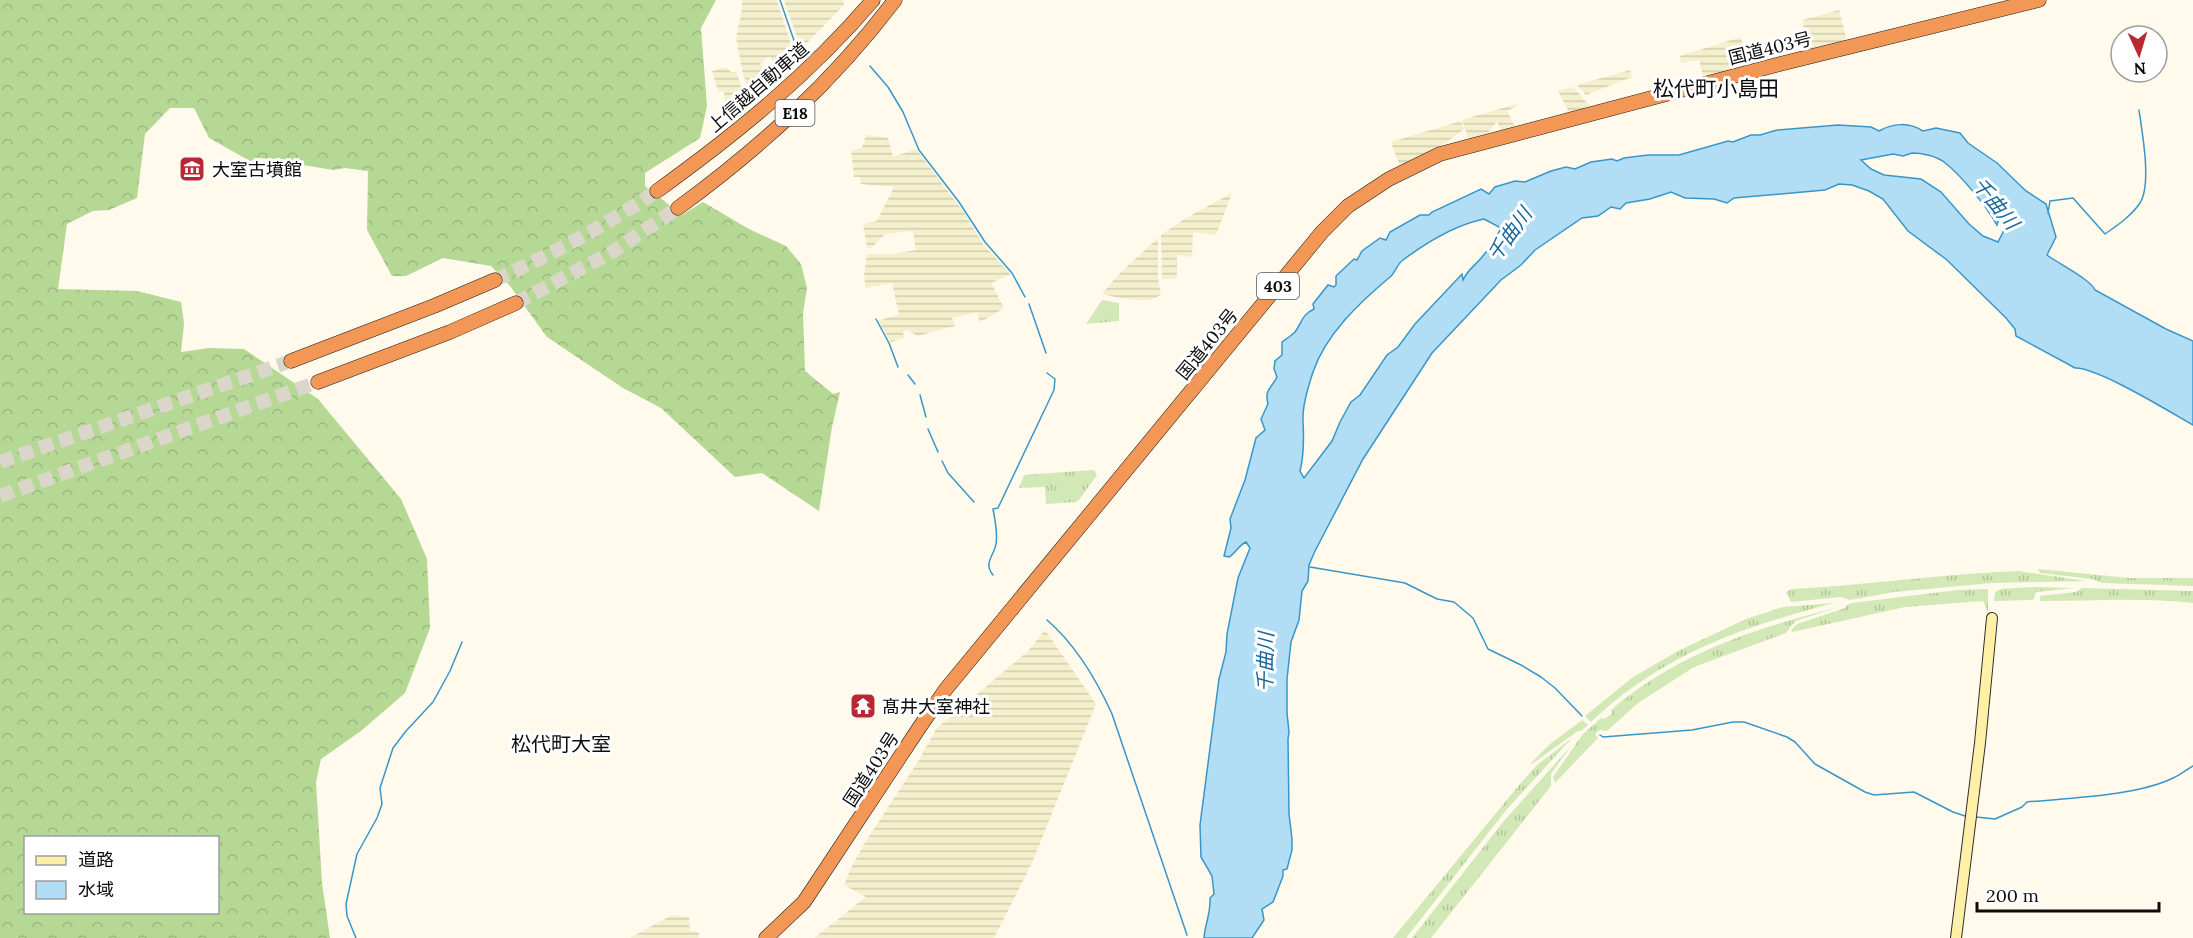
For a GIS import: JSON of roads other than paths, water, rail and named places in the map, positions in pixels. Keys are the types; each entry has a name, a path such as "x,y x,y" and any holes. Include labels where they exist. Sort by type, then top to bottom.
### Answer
{"highway":[{"name":"上信越自動車道","path":"657,191 728,139 773,102 827,51 873,0"},
{"name":"E18","path":"678,208 754,150 803,105 844,63 895,0"},
{"name":"国道403号","path":"766,938 785,923 804,902 946,689 1322,232 1348,206 1389,179 1440,154 1780,64 2039,0"},
{"path":"291,361 412,315 495,280"},
{"path":"318,382 450,332 516,303"}],"street":[{"path":"1956,938 1980,743 1992,618"}],"water":[{"name":"千曲川","path":"1838,125 1871,127 1879,131 1890,126 1901,125 1912,126 1923,131 1936,128 1960,133 1968,143 1997,163 2026,191 2046,204 2056,237 2047,255 2081,276 2095,290 2166,329 2193,341 2193,425 2116,382 2075,368 2016,336 2015,329 2006,318 1947,260 1908,231 1883,199 1852,185 1839,184 1825,190 1734,198 1727,203 1714,199 1685,198 1671,192 1650,199 1626,203 1620,209 1611,207 1598,216 1582,218 1535,250 1521,265 1501,280 1432,353 1363,459 1309,565 1308,581 1302,591 1299,620 1291,642 1287,679 1287,713 1292,850 1287,869 1283,870 1273,902 1262,909 1264,920 1252,938 1204,938 1210,898 1214,894 1212,876 1201,857 1200,825 1227,634 1238,578 1250,548 1246,542 1231,556 1224,556 1231,528 1230,519 1245,480 1256,438 1265,430 1261,419 1268,404 1268,392 1277,377 1274,369 1275,361 1282,355 1282,342 1295,332 1304,317 1314,309 1313,304 1328,285 1334,287 1336,285 1336,276 1354,259 1357,260 1362,251 1380,238 1386,240 1390,232 1420,215 1429,215 1481,189 1489,194 1495,187 1515,181 1525,182 1566,167 1575,169 1591,162 1612,159 1617,161 1648,155 1679,155 1777,130","holes":["1912,153 1929,155 1944,162 1973,192 1997,225 1999,218 2007,224 1998,242 1983,236 1969,224 1941,192 1921,179 1884,175 1871,169 1861,160","1484,219 1501,228 1490,247 1463,280 1462,274 1415,324 1398,347 1387,355 1360,395 1351,402 1332,441 1304,478 1300,471 1306,397 1319,358 1335,332 1355,308 1392,275 1403,260 1442,235 1462,225"]}],"waterway":[{"path":"780,0 798,52"},
{"path":"870,66 888,87 903,112 919,150 959,202 985,242 1012,273 1025,297"},
{"path":"2048,213 2050,201 2073,198 2105,234 2136,208 2144,194 2146,171 2139,110"},
{"path":"1029,304 1046,353"},
{"path":"876,319 889,343 898,367"},
{"path":"993,575 989,567 997,540 993,509 998,508 1054,390 1055,379 1047,373"},
{"path":"908,375 915,384"},
{"path":"920,395 926,417"},
{"path":"928,429 938,452"},
{"path":"942,461 948,473 974,502"},
{"path":"1310,567 1405,583 1437,599 1454,602 1473,618 1488,649 1541,677 1582,716"},
{"path":"1047,620 1067,640 1084,664 1112,714 1187,935"},
{"path":"356,938 347,916 346,904 357,854 382,804 380,788 393,748 433,702 450,671 462,642"},
{"path":"1600,735 1603,737 1692,730 1744,722 1787,737 1795,742 1815,764 1865,792 1874,795 1914,792 1965,816"},
{"path":"1976,817 1995,819 2022,807 2027,802 2141,789 2173,778 2193,766"}],"tunnel":[{"path":"495,280 578,239 657,191"},
{"path":"516,303 612,252 678,208"},
{"path":"0,462 291,361"},
{"path":"0,496 318,382"}],"place":[{"name":"大室古墳館","path":"192,169"},
{"name":"髙井大室神社","path":"863,706"}],"district":[{"name":"松代町小島田","path":"1716,88"},
{"name":"松代町大室","path":"561,743"}]}
